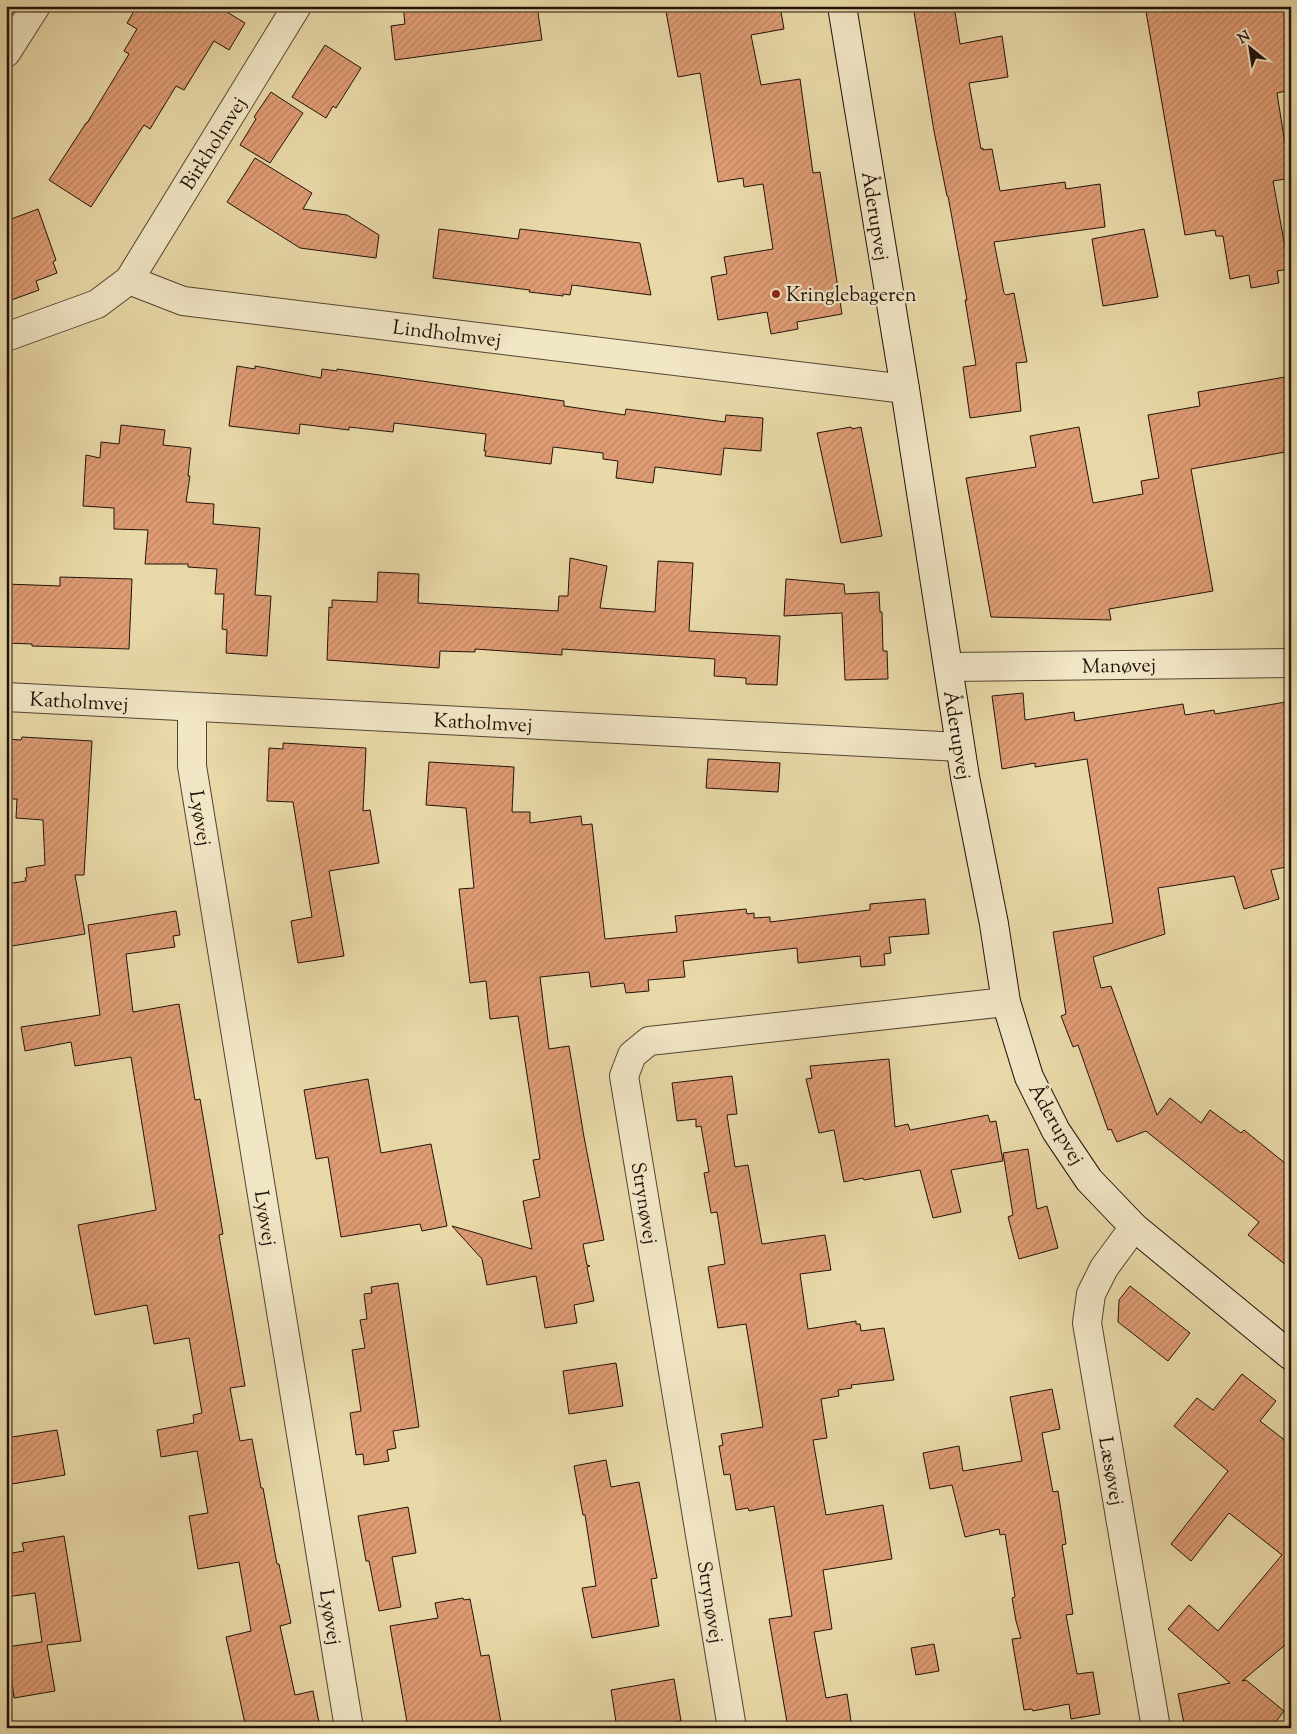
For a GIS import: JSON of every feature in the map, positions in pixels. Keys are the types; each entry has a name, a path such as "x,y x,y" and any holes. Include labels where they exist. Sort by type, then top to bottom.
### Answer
{"street":[{"path":"6,53 36,6"},
{"name":"Birkholmvej","path":"129,280 297,6"},
{"name":"Åderupvej","path":"842,6 905,389 960,747 994,924 1006,1002 1030,1076 1056,1131 1089,1180 1134,1227 1291,1356"},
{"path":"6,337 97,304 129,280"},
{"name":"Lindholmvej","path":"129,280 183,301 905,389"},
{"name":"Manøvej","path":"948,667 1291,663"},
{"name":"Katholmvej","path":"6,696 960,747"},
{"name":"Lyøvej","path":"192,707 192,766 349,1728"},
{"name":"Strynøvej","path":"732,1728 624,1076 632,1055 649,1041 1006,1002"},
{"name":"Læsøvej","path":"1134,1227 1104,1268 1091,1294 1087,1322 1156,1728"}],"building":[{"path":"137,6 217,6 245,23 229,50 214,41 184,90 176,86 150,129 144,125 91,207 49,180 87,123 129,54 124,51 137,29 127,23"},
{"path":"403,6 537,6 542,40 395,60 391,26 405,24"},
{"path":"665,6 780,6 784,29 751,35 761,85 800,79 813,173 820,172 842,314 797,322 798,329 771,334 767,312 718,320 711,277 727,274 724,257 773,249 763,184 744,187 743,178 718,182 700,73 678,77"},
{"path":"913,6 954,6 960,44 1002,36 1008,77 969,83 981,149 992,149 1000,191 1065,182 1066,189 1100,184 1105,227 994,242 1004,293 1006,295 1014,293 1027,362 1016,363 1021,411 970,418 963,367 976,365 965,300 967,300 934,131"},
{"path":"1145,6 1291,6 1291,90 1277,93 1285,144 1291,143 1291,178 1273,181 1289,269 1277,271 1279,283 1251,288 1249,275 1230,279 1223,236 1216,236 1215,230 1185,235"},
{"path":"325,45 361,68 336,108 333,106 326,118 292,97"},
{"path":"271,92 303,113 270,163 240,145 256,119 254,117"},
{"path":"255,158 312,193 303,209 347,215 379,235 376,258 300,248 227,202"},
{"path":"38,209 56,260 53,262 57,273 36,281 39,290 6,302 6,221"},
{"path":"439,229 518,239 520,229 640,243 651,295 572,285 570,295 563,294 563,296 433,278"},
{"path":"1144,229 1158,297 1103,306 1092,239"},
{"path":"237,366 255,369 255,366 321,378 322,369 337,371 337,369 564,401 564,406 625,415 626,409 725,422 726,415 763,418 761,451 724,448 721,475 655,467 653,483 616,478 618,461 603,459 603,453 553,447 551,464 485,456 486,434 394,423 393,432 349,427 349,430 300,424 299,434 229,426"},
{"path":"1291,376 1291,451 1191,469 1213,591 1109,609 1111,620 991,617 966,478 1036,467 1030,436 1079,427 1093,503 1143,494 1141,481 1159,478 1148,415 1200,406 1198,392"},
{"path":"121,425 165,430 163,445 191,448 188,476 190,476 186,502 214,504 213,524 260,528 255,595 271,596 267,656 226,653 227,630 222,629 224,594 215,594 217,569 188,567 188,564 145,564 148,530 114,529 114,508 83,506 86,455 100,458 101,442 119,444"},
{"path":"851,427 852,429 861,427 882,536 841,543 817,433"},
{"path":"570,558 607,566 600,608 655,612 658,561 693,563 689,631 780,636 777,685 746,684 746,678 714,676 715,659 562,649 562,655 475,649 475,652 440,651 439,668 327,660 329,607 332,608 332,600 377,602 378,572 419,574 418,603 558,611 559,596 568,596"},
{"path":"60,577 132,579 129,649 32,646 32,644 6,643 6,584 60,586"},
{"path":"786,579 844,584 845,594 879,592 880,612 882,612 883,651 887,651 888,679 845,680 842,613 784,616"},
{"path":"1023,693 1025,720 1074,712 1075,721 1183,704 1185,715 1214,710 1215,714 1286,702 1291,731 1291,866 1271,870 1279,899 1244,909 1234,876 1158,888 1165,934 1093,957 1101,988 1111,986 1157,1115 1170,1098 1201,1123 1210,1110 1241,1133 1244,1130 1291,1168 1291,1269 1248,1235 1259,1222 1146,1131 1117,1142 1111,1129 1108,1130 1078,1045 1073,1047 1061,1016 1066,1014 1053,932 1113,923 1087,759 1035,767 1035,763 1002,769 992,696"},
{"path":"22,737 92,741 84,875 75,875 85,934 6,947 6,884 26,881 26,868 45,865 43,820 16,818 17,799 10,799 11,773 6,773 6,739 21,740"},
{"path":"283,743 366,748 363,811 370,810 379,863 329,871 344,956 298,963 291,921 312,917 293,802 267,801 269,748 283,749"},
{"path":"708,759 780,763 778,792 706,788"},
{"path":"429,762 514,767 512,812 530,812 530,823 581,816 582,825 592,824 605,939 677,932 675,916 746,909 747,914 754,913 754,918 770,917 770,922 870,910 870,904 925,899 929,934 889,937 891,953 884,954 885,965 861,967 860,956 798,963 797,948 683,961 685,977 648,980 649,991 626,993 624,983 591,987 589,972 540,977 549,1049 569,1046 604,1240 583,1244 587,1265 590,1266 587,1267 594,1301 574,1305 577,1323 545,1328 536,1276 487,1285 482,1259 452,1226 532,1249 523,1201 540,1197 533,1160 540,1159 518,1016 490,1019 486,981 470,983 459,889 474,888 466,808 426,805"},
{"path":"176,911 180,935 173,936 175,947 126,954 133,1012 179,1004 195,1100 200,1099 223,1234 219,1235 245,1386 230,1388 240,1441 252,1439 261,1488 263,1488 277,1564 279,1564 291,1623 280,1626 295,1695 313,1691 320,1728 246,1728 226,1637 251,1631 239,1562 198,1569 189,1516 208,1513 197,1451 161,1457 157,1430 194,1423 193,1415 202,1413 189,1338 154,1344 147,1305 95,1315 78,1225 156,1210 131,1057 75,1066 71,1042 25,1051 21,1027 100,1015 88,925"},
{"path":"889,1059 895,1127 908,1124 910,1130 988,1115 990,1122 996,1121 1003,1161 951,1170 961,1212 933,1218 920,1170 844,1182 834,1130 819,1133 806,1079 812,1078 810,1066"},
{"path":"732,1076 737,1114 727,1115 735,1167 748,1165 762,1244 825,1235 831,1270 800,1274 808,1329 856,1321 856,1324 860,1324 861,1331 884,1328 894,1380 851,1385 852,1388 838,1390 839,1396 821,1399 827,1438 813,1440 826,1515 883,1505 892,1559 823,1570 832,1629 814,1632 826,1698 847,1694 852,1728 788,1728 769,1619 792,1616 774,1506 749,1511 748,1508 736,1510 730,1474 724,1475 719,1446 723,1445 721,1434 763,1427 746,1324 718,1328 708,1267 725,1264 717,1212 711,1213 704,1173 709,1172 701,1126 696,1127 696,1119 677,1121 672,1083"},
{"path":"368,1079 381,1153 431,1144 447,1226 422,1231 420,1224 341,1237 328,1157 316,1159 304,1090"},
{"path":"1028,1149 1037,1209 1047,1206 1058,1248 1019,1259 1008,1217 1013,1215 1003,1153"},
{"path":"398,1283 419,1427 393,1431 396,1448 387,1450 389,1461 364,1465 363,1454 356,1455 350,1413 361,1411 352,1350 365,1348 360,1320 367,1319 364,1294 372,1293 371,1287"},
{"path":"1130,1286 1190,1333 1168,1361 1118,1322 1119,1300"},
{"path":"616,1363 623,1406 569,1414 563,1371"},
{"path":"1242,1374 1276,1401 1260,1421 1291,1445 1291,1640 1242,1681 1246,1680 1284,1711 1271,1728 1245,1728 1238,1722 1209,1728 1185,1728 1178,1694 1230,1683 1168,1629 1189,1605 1218,1631 1282,1555 1229,1513 1191,1561 1171,1544 1228,1471 1174,1426 1197,1398 1213,1410"},
{"path":"1052,1389 1060,1429 1042,1433 1053,1492 1058,1491 1066,1544 1062,1545 1073,1614 1066,1615 1077,1674 1093,1672 1100,1714 1071,1719 1069,1704 1033,1711 1032,1709 1024,1710 1012,1639 1021,1638 1012,1598 1015,1597 1005,1534 1000,1535 999,1529 965,1537 952,1485 930,1489 923,1453 959,1446 963,1471 1022,1461 1010,1397"},
{"path":"57,1430 65,1475 6,1485 6,1438"},
{"path":"606,1460 611,1487 639,1482 657,1578 651,1579 659,1626 592,1638 582,1588 596,1586 585,1515 583,1515 574,1466"},
{"path":"408,1507 416,1553 392,1557 401,1607 379,1611 369,1561 366,1561 358,1516"},
{"path":"64,1536 81,1641 47,1645 55,1691 14,1698 11,1675 6,1676 6,1647 42,1642 35,1593 6,1597 6,1554 24,1551 22,1543"},
{"path":"463,1598 464,1600 470,1599 481,1656 489,1655 502,1728 408,1728 390,1626 438,1618 435,1603"},
{"path":"934,1644 939,1671 916,1675 911,1648"},
{"path":"674,1679 681,1721 644,1728 617,1728 611,1690"}],"place":[{"name":"Kringlebageren","path":"776,294"}]}
